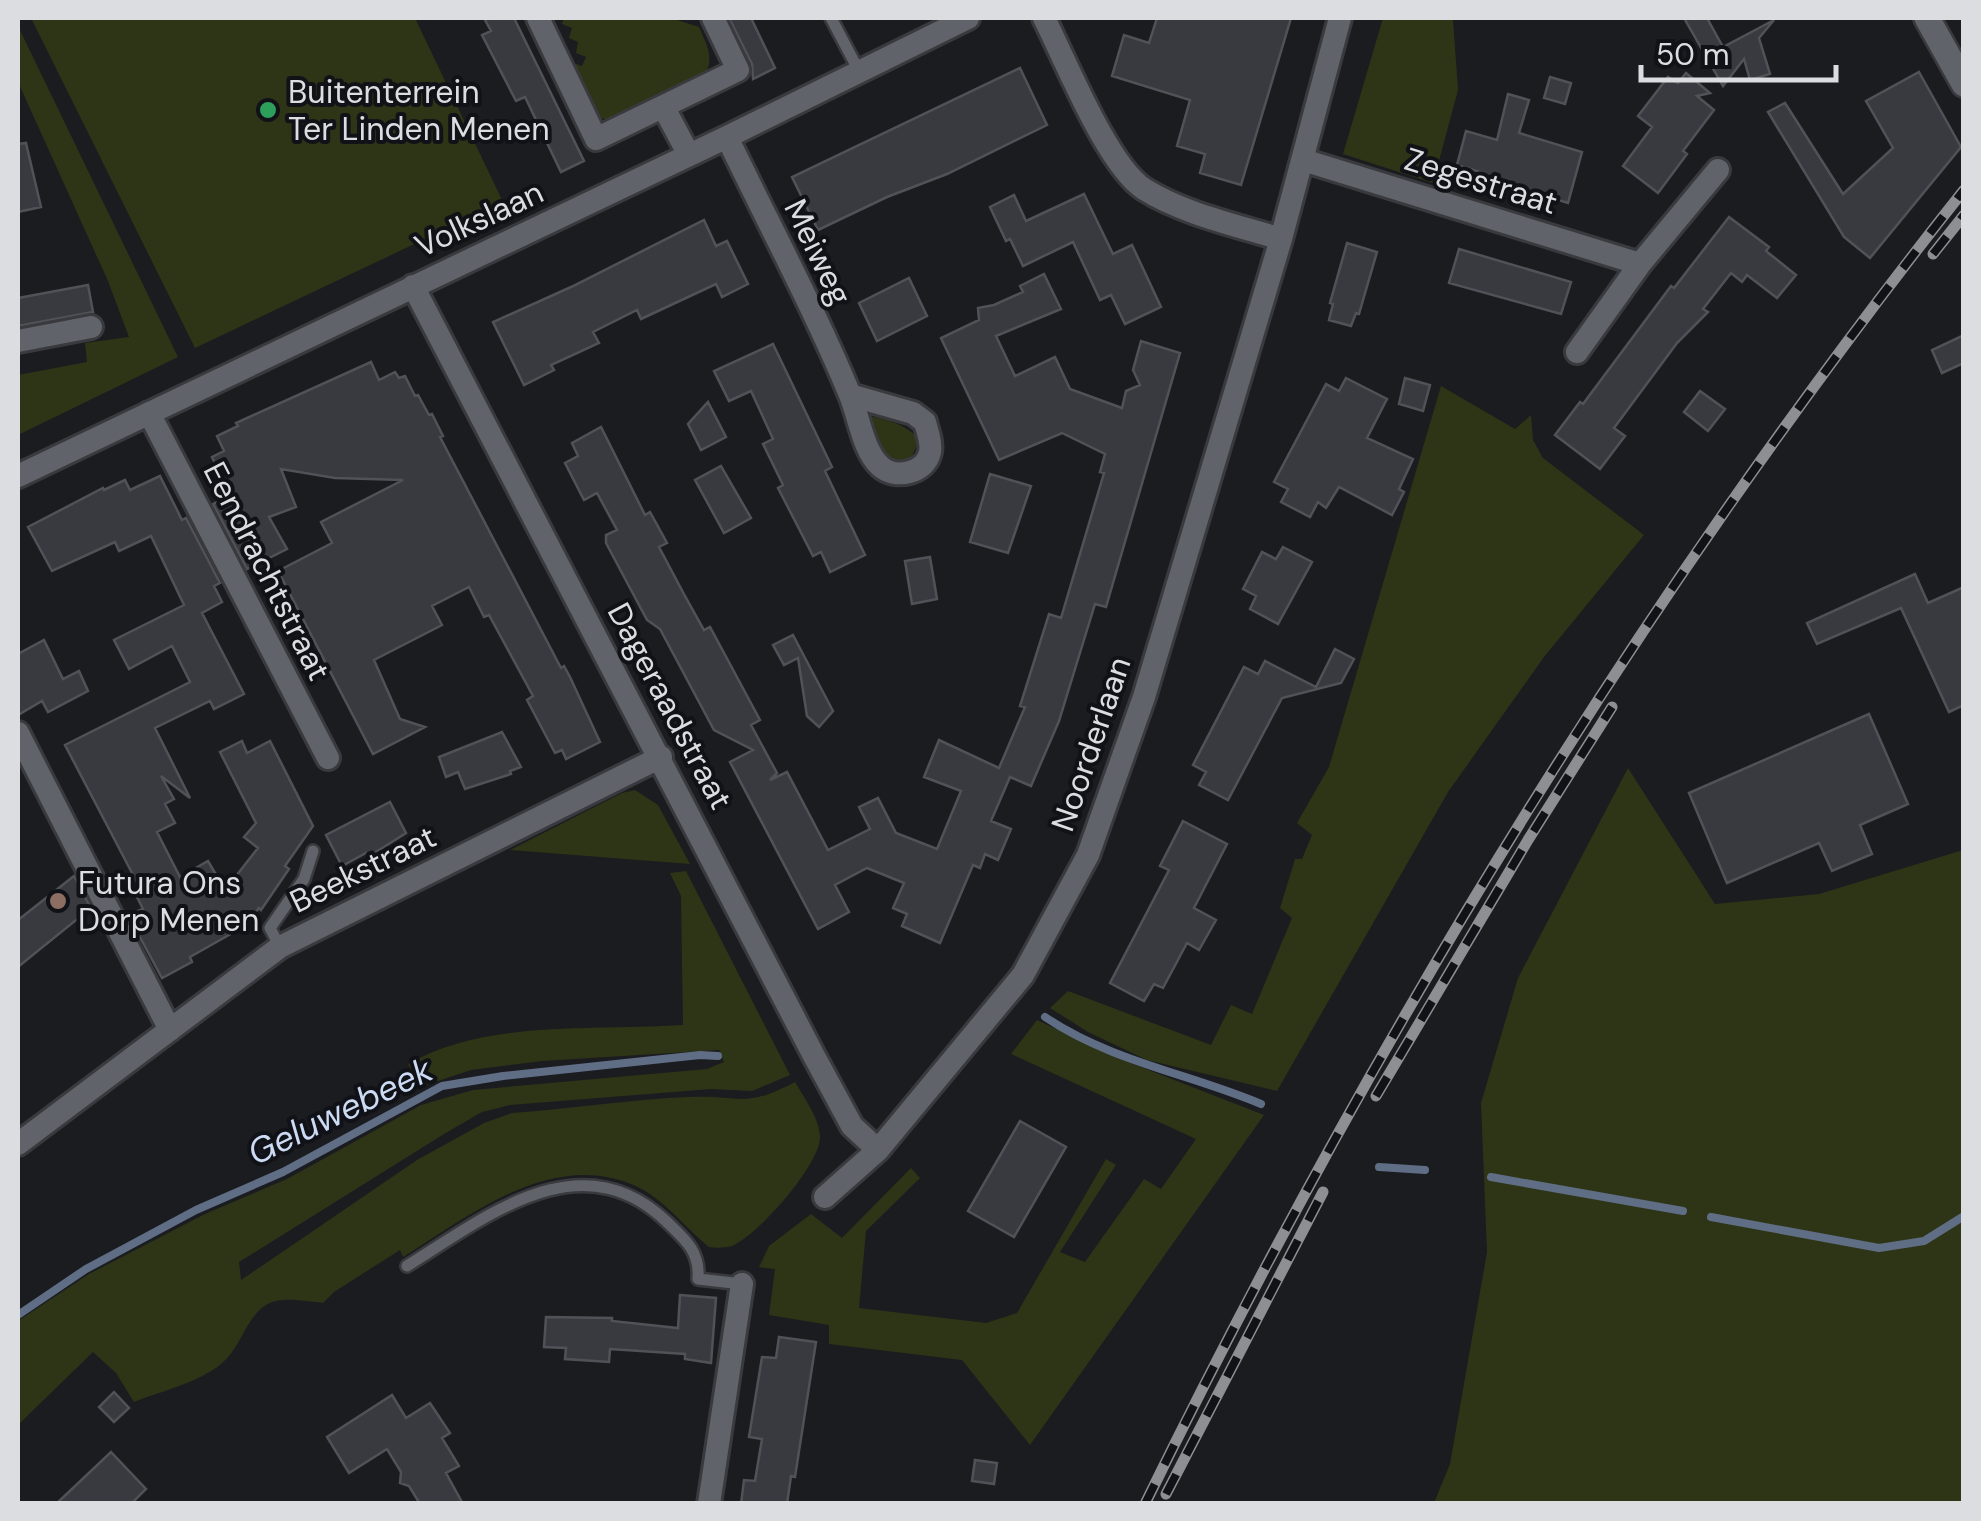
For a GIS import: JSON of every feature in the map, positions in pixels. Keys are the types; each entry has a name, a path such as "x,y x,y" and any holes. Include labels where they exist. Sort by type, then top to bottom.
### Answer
{"street":[{"path":"538,18 596,139 738,70 713,18"},
{"name":"Volkslaan","path":"18,476 968,18"},
{"path":"1044,18 1116,158 1141,187 1184,208 1281,239"},
{"name":"Noorderlaan","path":"826,1197 878,1150 1023,975 1088,855 1144,697 1281,239 1340,18"},
{"path":"1926,18 1964,84"},
{"path":"664,108 689,155"},
{"name":"Meiweg","path":"726,137 850,395"},
{"name":"Zegestraat","path":"1303,160 1640,264"},
{"path":"1577,352 1640,264 1718,170"},
{"name":"Dageraadstraat","path":"413,286 852,1126 878,1150"},
{"path":"18,342 91,327"},
{"name":"Eendrachtstraat","path":"149,413 328,758"},
{"path":"18,733 170,1030"},
{"name":"Beekstraat","path":"18,1144 280,947 661,757"},
{"path":"709,1504 742,1284"}],"lane":[{"path":"831,18 859,71"},
{"path":"280,947 270,928 304,880 312,851"},
{"path":"407,1266 506,1204 530,1194 565,1186 604,1186 633,1196 654,1209 687,1241 699,1260 698,1279 742,1284"}],"green space":[{"name":"Buitenterrein Ter Linden Menen","path":"31,18 415,18 503,202 195,348"},
{"path":"564,18 671,18 699,27 709,52 707,70 704,77 615,121 598,118 565,60 582,66 586,57 576,53 578,42 569,38 572,28 562,24"},
{"path":"1383,18 1453,20 1458,90 1433,183 1343,154"},
{"path":"18,26 178,357 18,435 18,375 87,362 85,343 129,337 108,281 18,82"},
{"path":"1441,386 1515,429 1531,415 1533,440 1543,458 1644,535 1544,657 1448,792 1277,1091 1147,1060 1088,1032 1050,1008 1068,991 1211,1045 1231,1005 1252,1014 1292,918 1280,908 1295,859 1302,859 1312,835 1297,823 1329,767"},
{"path":"868,416 896,424 915,435 919,440 911,459 893,463 888,459 871,436"},
{"path":"1628,768 1715,904 1819,894 1963,850 1963,1503 1434,1503 1450,1464 1487,1252 1481,1103 1518,978"},
{"path":"635,790 658,805 690,864 510,850 622,793"},
{"path":"686,871 790,1075 752,1091 711,1089 510,1105 482,1112 239,1262 241,1280 417,1160 484,1123 512,1113 646,1100 753,1098 795,1082 815,1117 820,1139 798,1183 756,1229 732,1246 709,1247 662,1204 631,1184 601,1176 570,1176 540,1182 482,1207 403,1257 400,1250 323,1303 286,1300 268,1304 252,1319 225,1361 179,1386 134,1402 116,1373 93,1352 18,1425 18,1321 89,1274 205,1214 287,1179 421,1105 473,1090 707,1069 724,1062 719,1050 542,1061 471,1070 420,1087 408,1064 439,1050 506,1033 683,1025 681,896 670,873"},
{"path":"1037,1020 1123,1060 1264,1115 1030,1445 962,1360 829,1344 829,1325 769,1315 775,1269 759,1267 769,1246 811,1214 842,1238 911,1168 920,1178 866,1231 859,1308 986,1323 1017,1313 1106,1159 1116,1165 1060,1252 1085,1262 1144,1179 1161,1189 1196,1139 1011,1054"}],"building":[{"path":"484,18 514,18 584,161 561,172 525,97 516,101 482,35 491,31"},
{"path":"729,18 751,18 775,68 753,79 752,64"},
{"path":"1157,18 1291,18 1241,185 1200,173 1205,154 1177,146 1190,100 1112,76 1124,35 1149,43"},
{"path":"1684,18 1707,18 1723,47 1774,20 1759,38 1770,74 1750,80 1744,59 1723,86"},
{"path":"1020,68 1047,125 818,230 792,177"},
{"path":"1919,72 1961,147 1870,258 1844,237 1768,112 1785,103 1843,194 1893,148 1866,101"},
{"path":"1686,73 1710,93 1697,96 1714,110 1658,193 1623,166 1652,127 1638,116 1668,77 1678,83"},
{"path":"1550,77 1571,83 1565,104 1544,98"},
{"path":"1508,94 1529,100 1519,133 1582,152 1568,203 1457,165 1466,131 1497,140"},
{"path":"26,143 41,207 18,212 18,144"},
{"path":"1084,194 1113,254 1132,245 1161,307 1125,324 1111,295 1100,300 1073,242 1023,266 990,207 1014,195 1026,221"},
{"path":"1729,217 1769,247 1766,251 1796,275 1777,298 1747,275 1742,282 1731,273 1703,309 1708,312 1677,343 1614,428 1625,436 1600,469 1555,435"},
{"path":"704,220 716,246 727,241 748,284 722,297 716,284 641,319 637,310 593,332 599,343 551,365 554,370 524,385 493,322"},
{"path":"1347,243 1377,252 1359,314 1356,313 1351,326 1329,320"},
{"path":"1459,249 1571,282 1561,314 1449,283"},
{"path":"1044,274 1061,309 996,336 1015,376 1055,357 1070,389 1122,408 1126,391 1140,385 1133,370 1141,341 1180,353 1106,607 1095,604 1059,721 1031,786 1010,777 991,821 1011,829 998,860 985,854 980,868 973,865 940,943 902,926 907,914 893,908 904,883 867,868 835,885 849,912 818,929 730,762 753,750 714,730 660,629 647,620 606,543 606,535 617,530 597,493 584,500 565,463 578,456 572,443 601,427 645,515 650,512 667,543 659,547 685,596 704,630 710,627 760,720 751,725 777,773 770,780 787,772 828,850 870,829 859,807 878,798 896,833 937,849 961,791 924,777 939,740 999,768 1025,707 1020,706 1049,614 1061,618 1104,473 1100,472 1105,454 1062,433 999,460 941,338 979,320 978,308 1023,292 1020,286"},
{"path":"909,278 927,316 877,341 859,303"},
{"path":"88,285 93,312 18,326 18,298"},
{"path":"1964,335 1964,363 1942,373 1932,350"},
{"path":"773,344 832,467 825,471 865,555 830,572 821,552 813,556 778,488 783,485 763,444 773,439 751,391 729,401 714,371"},
{"path":"371,362 379,380 395,372 399,378 405,376 415,396 432,414 443,436 440,437 561,668 564,666 570,677 600,742 566,759 562,750 555,753 527,700 533,696 489,615 484,617 469,587 432,606 442,625 374,660 400,719 425,727 373,754 278,571 332,543 321,522 403,480 335,478 281,469 296,507 269,517 287,549 247,569 213,504 230,496 212,457 224,451 217,436 238,426 236,423"},
{"path":"1346,378 1387,399 1367,438 1413,459 1399,489 1404,492 1392,515 1339,487 1326,508 1318,502 1310,517 1281,502 1288,489 1274,482 1326,384 1339,391"},
{"path":"1405,378 1430,385 1423,411 1399,404"},
{"path":"1700,391 1725,409 1708,431 1684,412"},
{"path":"708,402 726,437 701,450 688,424"},
{"path":"721,466 751,518 724,533 695,480"},
{"path":"990,474 1031,486 1008,553 970,542"},
{"path":"160,476 220,583 214,586 222,602 202,613 244,694 214,709 210,701 155,728 190,798 161,776 174,799 165,804 175,823 157,832 180,877 208,861 225,890 258,848 244,837 256,823 220,752 242,741 247,753 270,741 313,826 261,910 243,927 162,978 128,915 143,909 137,897 143,894 65,745 190,682 172,646 129,669 114,640 184,605 151,536 119,551 115,542 52,571 28,527 103,488 125,480 130,490"},
{"path":"1283,547 1312,562 1278,624 1250,609 1256,596 1243,589 1262,552 1276,559"},
{"path":"930,557 937,599 912,604 905,561"},
{"path":"1915,574 1928,603 1964,587 1964,705 1949,712 1901,608 1817,644 1807,623"},
{"path":"793,635 833,711 819,727 807,716 798,658 784,665 773,645"},
{"path":"44,640 63,679 79,671 88,691 48,712 42,701 18,715 18,654"},
{"path":"1335,649 1354,659 1341,683 1282,698 1228,800 1199,785 1206,772 1193,765 1244,667 1258,674 1265,661 1316,687"},
{"path":"1869,714 1908,804 1860,825 1872,854 1832,871 1819,843 1727,883 1689,793"},
{"path":"502,732 521,767 465,789 458,772 446,777 439,757"},
{"path":"390,802 406,833 368,857 366,853 342,866 326,835"},
{"path":"1183,821 1227,844 1194,908 1216,920 1199,950 1187,943 1163,988 1154,984 1144,1001 1110,983 1169,870 1160,866"},
{"path":"74,876 91,908 18,967 18,920"},
{"path":"1020,1121 1066,1147 1014,1237 968,1211"},
{"path":"680,1295 716,1298 711,1363 685,1359 685,1354 610,1349 609,1362 565,1359 566,1348 544,1347 546,1317 612,1318 678,1328"},
{"path":"779,1337 816,1342 795,1477 791,1476 787,1504 741,1504 744,1480 755,1481 762,1439 749,1437 762,1357 776,1358"},
{"path":"114,1392 129,1408 114,1422 99,1407"},
{"path":"392,1395 406,1418 430,1403 450,1433 442,1438 459,1466 446,1473 463,1504 420,1504 409,1486 400,1483 401,1472 387,1449 349,1473 327,1437"},
{"path":"111,1452 146,1489 131,1504 56,1504"},
{"path":"975,1460 997,1463 994,1484 972,1481"}],"waterway":[{"name":"Geluwebeek","path":"1045,1017 1123,1056 1261,1104"},
{"name":"Geluwebeek","path":"18,1315 86,1269 196,1210 283,1172 442,1086 503,1076 718,1056"},
{"name":"Geluwebeek","path":"1379,1167 1425,1170"},
{"name":"Geluwebeek","path":"1491,1177 1683,1211"},
{"name":"Geluwebeek","path":"1711,1217 1879,1248 1924,1241 1964,1216"}],"railway":[{"path":"1145,1504 1324,1160 1519,824 1733,500 1846,343 1964,190"},
{"path":"1933,254 1964,215"},
{"path":"1376,1096 1612,707"},
{"path":"1166,1494 1323,1192"}],"place":[{"name":"Buitenterrein Ter Linden Menen","path":"268,110"},
{"name":"Futura Ons Dorp Menen","path":"58,901"}]}
